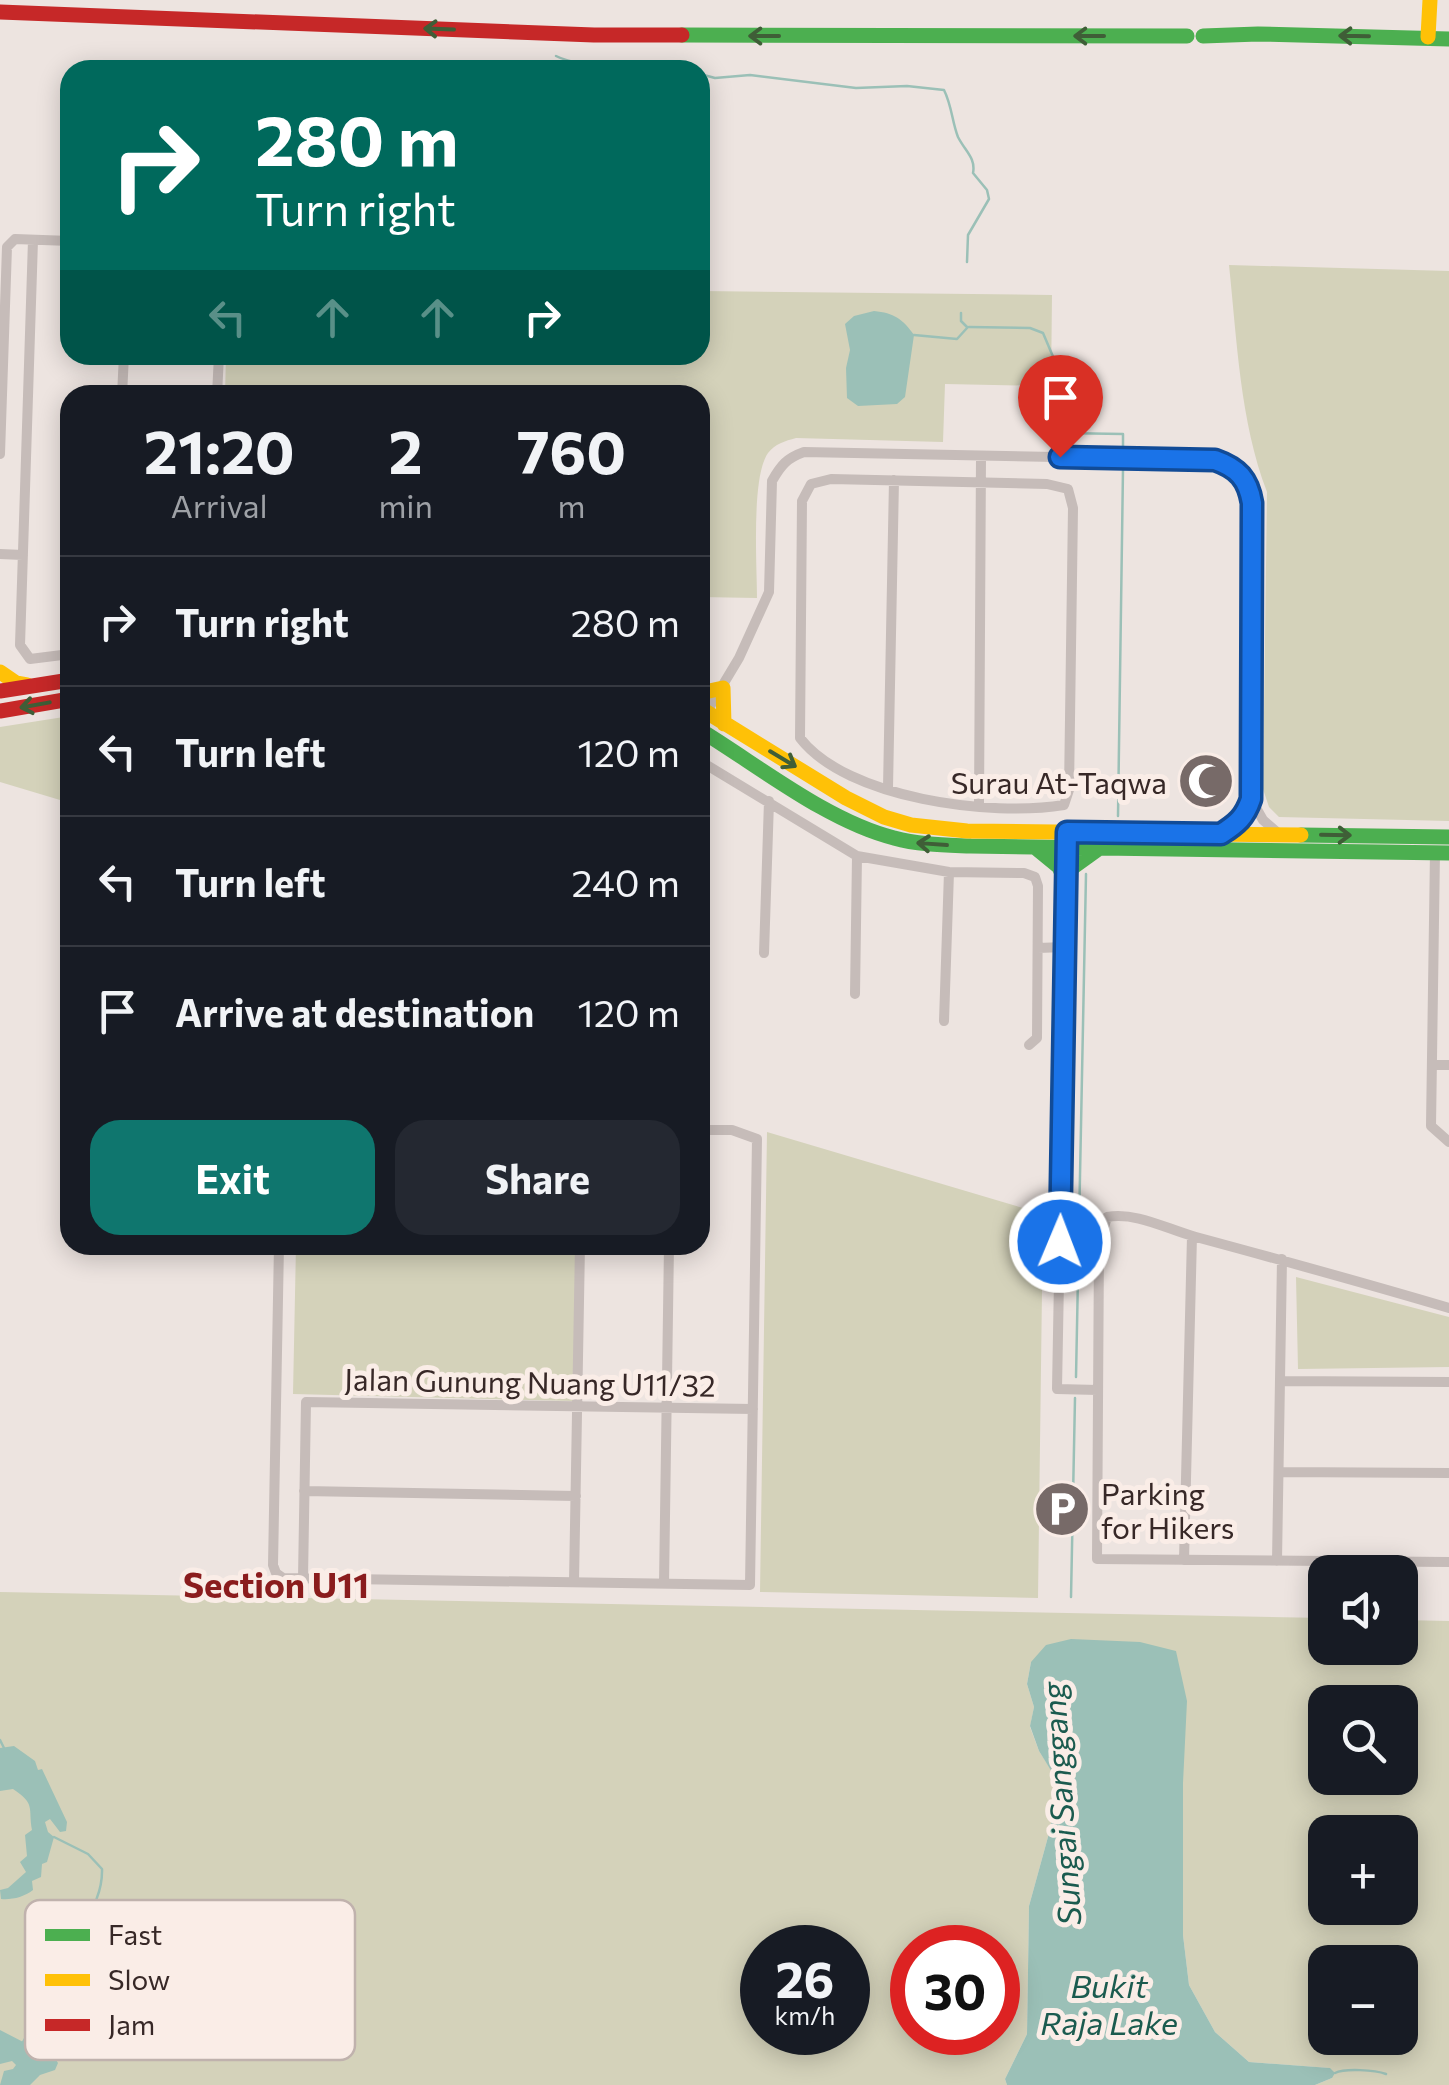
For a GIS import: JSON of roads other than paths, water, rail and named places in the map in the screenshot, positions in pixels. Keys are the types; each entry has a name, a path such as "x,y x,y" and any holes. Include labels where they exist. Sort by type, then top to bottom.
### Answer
{"main road":[{"path":"1428,37 1430,0"},
{"path":"0,12 594,36 1258,34 1449,40"},
{"path":"0,672 16,683 32,686"},
{"path":"0,690 60,682"},
{"path":"710,690 723,688 724,724"},
{"path":"0,711 60,701"},
{"path":"710,720 724,724 884,817 911,825 1067,840 1221,834 1449,836"},
{"path":"710,723 881,835 925,843 1034,847 1067,840 1101,848 1442,852"},
{"path":"1034,847 1059,867 1066,882"},
{"path":"1066,882 1072,868 1101,848"}],"street":[{"path":"33,240 20,645 30,659 60,656"},
{"path":"0,454 7,247 10,242 60,241"},
{"path":"710,707 723,688 769,592 772,481 780,465 791,456 804,452 1215,460 1238,470 1250,490 1252,503 1251,799 1246,815 1221,834"},
{"path":"979,806 982,456"},
{"path":"830,479 981,482 1047,484 1068,489 1073,508 1069,790 1064,806 926,803 846,773 819,758 800,738 802,501 811,484 830,479"},
{"path":"888,788 894,480"},
{"path":"0,554 23,555"},
{"path":"710,767 857,856 950,872 1024,872 1035,877 1037,1038 1029,1045"},
{"path":"1251,799 1262,820 1280,835"},
{"path":"764,953 769,801"},
{"path":"1067,840 1057,1390 1098,1390"},
{"path":"1442,852 1434,878 1431,1126 1449,1142"},
{"path":"855,994 857,856"},
{"path":"944,1021 950,872"},
{"path":"1434,878 1449,878"},
{"path":"1038,948 1065,948"},
{"path":"1433,969 1449,969"},
{"path":"1432,1065 1449,1065"},
{"path":"279,1255 273,1565 283,1578 750,1586 758,1139 732,1130 710,1130"},
{"path":"1449,1308 1132,1216 1107,1216 1099,1245 1097,1559 1449,1562"},
{"path":"1184,1560 1192,1236"},
{"path":"574,1582 580,1255"},
{"path":"664,1584 670,1255"},
{"path":"1277,1560 1282,1258"},
{"path":"1280,1380 1449,1382"},
{"name":"Jalan Gunung Nuang U11/32","path":"304,1491 306,1402 753,1410"},
{"path":"1278,1472 1449,1472"},
{"path":"303,1578 304,1491 576,1496"}],"water":[{"path":"874,311 897,318 914,335 905,397 897,404 858,406 847,398 850,350 845,324 854,316"},
{"name":"Bukit Raja Lake","path":"1071,1639 1140,1642 1176,1651 1187,1701 1183,1935 1189,1985 1215,2032 1249,2062 1330,2068 1335,2073 1332,2078 1315,2085 1007,2085 1005,2079 1027,2034 1029,1906 1051,1826 1055,1777 1030,1726 1034,1707 1027,1684 1031,1662 1046,1645"},
{"path":"14,1746 35,1761 38,1770 42,1769 67,1822 66,1831 60,1832 50,1819 45,1822 54,1837 47,1862 42,1864 41,1877 32,1881 33,1890 18,1898 1,1899 0,1890 26,1872 20,1862 27,1856 25,1835 32,1830 30,1807 25,1799 13,1789 0,1791 0,1748"},
{"path":"0,2030 25,2043 25,2060 58,2063 55,2070 40,2075 30,2085 0,2085 4,2071 16,2065 12,2061 0,2064"}],"waterway":[{"name":"Sungai Sanggang","path":"556,56 566,60"},
{"name":"Sungai Sanggang","path":"710,77 750,75 856,88 907,86 944,90 958,137 989,199 968,235 967,262"},
{"name":"Sungai Sanggang","path":"961,313 961,321 967,327"},
{"name":"Sungai Sanggang","path":"969,327 1030,328 1043,333 1057,366 1057,428 1061,433 1123,434 1123,449"},
{"path":"914,335 957,339 967,328"},
{"name":"Sungai Sanggang","path":"1118,816 1123,469"},
{"name":"Sungai Sanggang","path":"1076,1377 1086,874"},
{"name":"Sungai Sanggang","path":"1071,1597 1075,1398"},
{"path":"0,1740 4,1748"},
{"path":"54,1837 88,1854 102,1869 96,1900"},
{"path":"22,2044 25,2040"},
{"path":"1335,2073 1360,2070 1386,2074"}],"place":[{"name":"Surau At-Taqwa","path":"1206,781"},
{"name":"Parking for Hikers","path":"1062,1509"}],"district":[{"name":"Section U11","path":"276,1583"}]}
